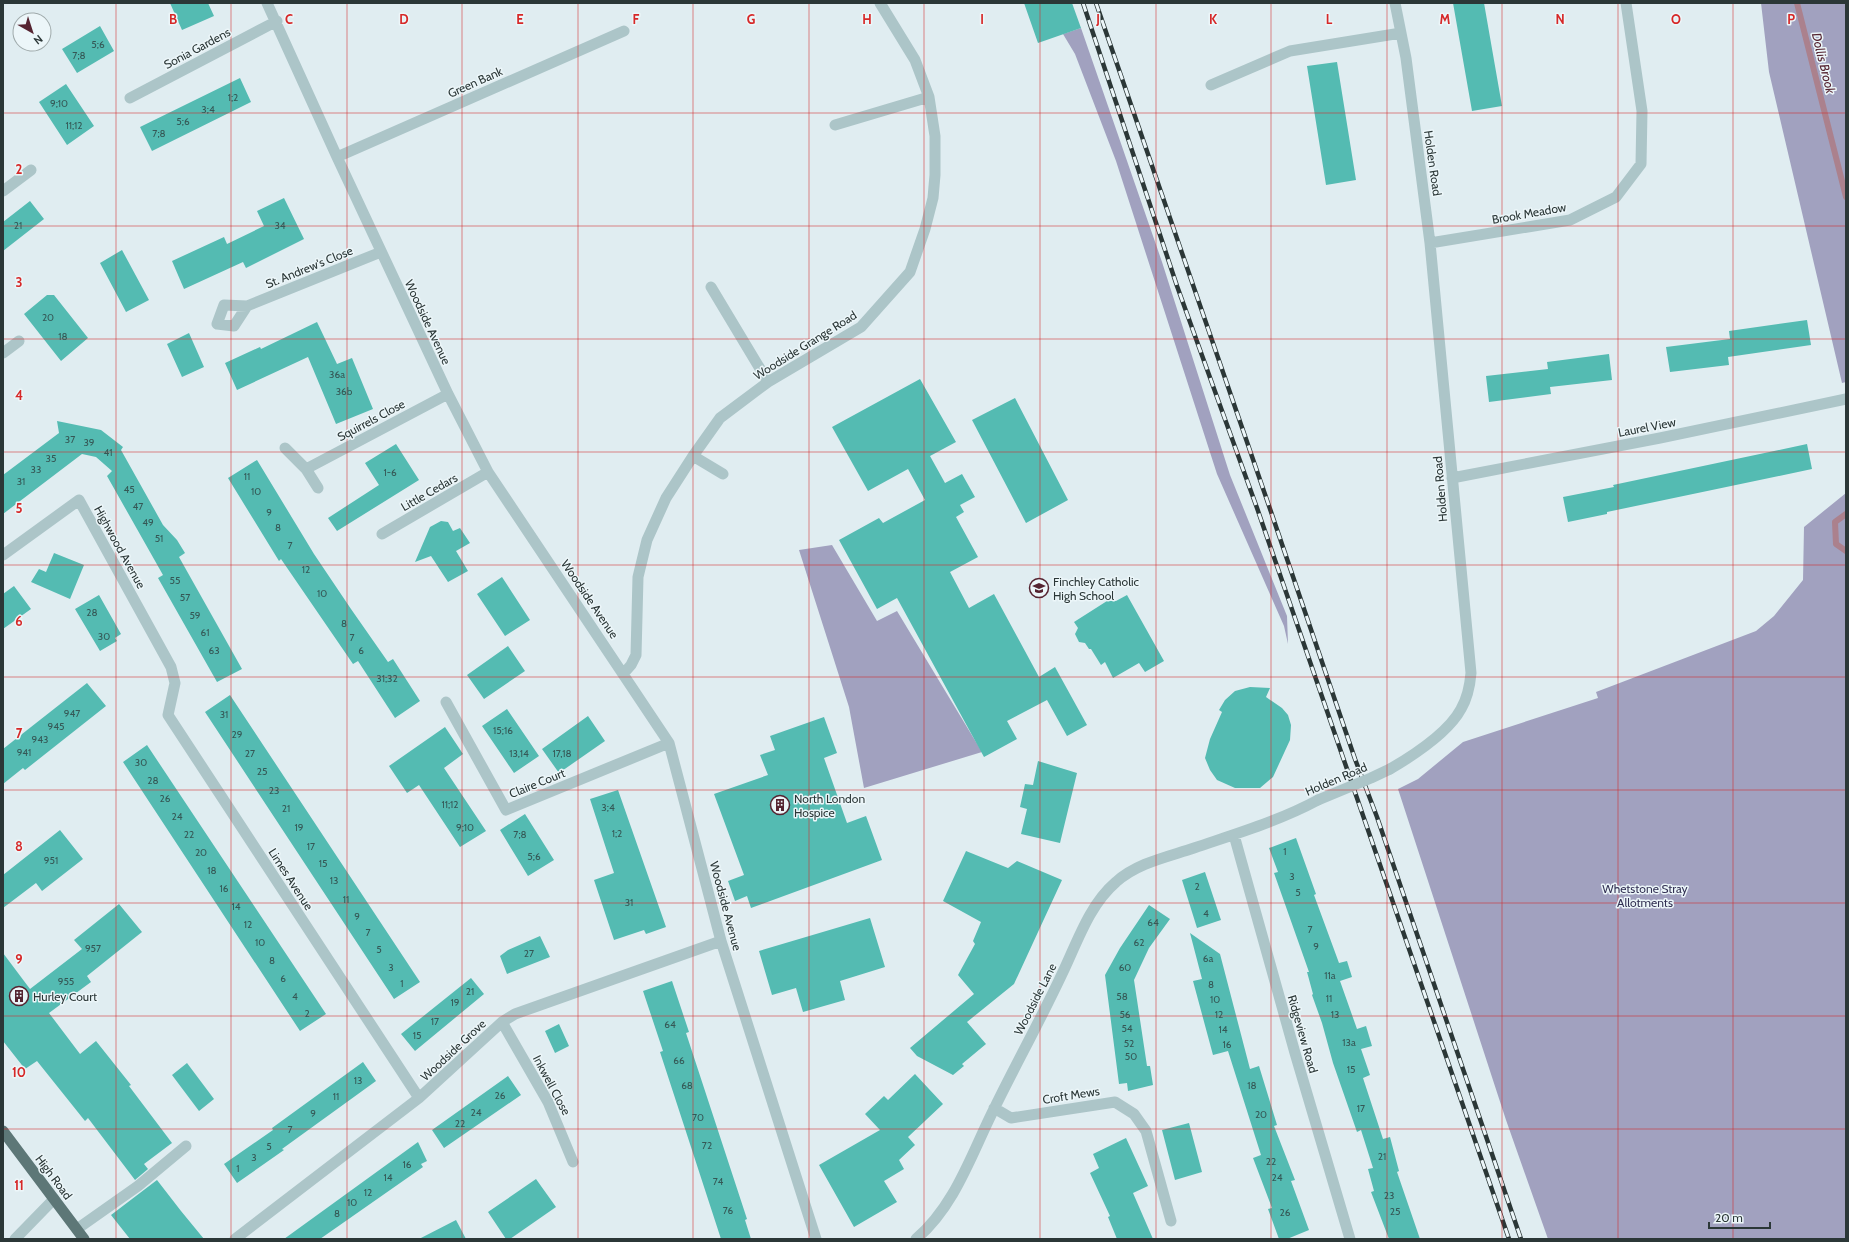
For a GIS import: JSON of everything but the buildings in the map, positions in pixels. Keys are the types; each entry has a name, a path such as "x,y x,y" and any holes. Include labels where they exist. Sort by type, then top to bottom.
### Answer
{"main road":[{"name":"High Road","path":"3,1131 84,1239"}],"street":[{"name":"Woodside Avenue","path":"268,3 336,157 448,394 488,472 624,673 669,743 721,941 816,1239"},
{"name":"Woodside Grange Road","path":"624,673 636,655 638,577 647,540 666,498 720,418 768,382 861,327 910,272 925,229 933,198 936,175 935,136 929,97 915,60 880,3"},
{"name":"Holden Road","path":"1234,835 1299,810 1318,800 1371,778 1409,758 1444,730 1461,710 1469,691 1471,673 1430,243 1401,33 1395,3"},
{"name":"Brook Meadow","path":"1430,243 1570,220 1616,197 1641,164 1642,111 1626,3"},
{"name":"Sonia Gardens","path":"130,98 276,21"},
{"name":"Green Bank","path":"336,157 624,31"},
{"path":"1211,85 1290,51 1401,33"},
{"path":"835,125 929,97"},
{"path":"3,191 30,170"},
{"name":"St. Andrew's Close","path":"247,306 381,252"},
{"path":"711,288 768,382"},
{"path":"3,353 19,341"},
{"name":"Squirrels Close","path":"306,469 448,394"},
{"name":"Laurel View","path":"1452,478 1660,438 1846,399"},
{"path":"285,448 306,469 318,488"},
{"path":"693,456 723,474"},
{"name":"Little Cedars","path":"382,534 488,472"},
{"name":"Highwood Avenue","path":"3,555 79,500 171,668"},
{"name":"Limes Avenue","path":"171,668 176,683 168,715 419,1098"},
{"name":"Claire Court","path":"446,702 506,810 669,743"},
{"name":"Woodside Lane","path":"916,1239 936,1218 955,1190 994,1108 1057,985 1090,915 1105,892 1131,871 1151,862 1234,835"},
{"name":"Ridgeview Road","path":"1234,835 1295,1053 1350,1239"},
{"name":"Woodside Grove","path":"235,1239 419,1098 502,1022 516,1014 721,941"},
{"name":"Inkwell Close","path":"502,1022 548,1102 573,1162"},
{"name":"Croft Mews","path":"994,1108 1011,1118 1115,1102 1134,1114 1146,1131 1171,1221"},
{"path":"77,1229 138,1186 186,1146"},
{"path":"15,1239 54,1199"}],"green space":[{"path":"1761,3 1846,3 1846,382 1842,383 1769,72"},
{"path":"1081,28 1162,262 1230,475 1287,616 1288,644 1284,626 1217,474 1116,161 1075,54 1063,34"},
{"name":"Whetstone Stray Allotments","path":"1846,493 1846,1239 1548,1239 1506,1120 1398,789 1418,779 1463,742 1598,698 1596,692 1756,631 1774,616 1803,580 1804,527"},
{"path":"832,545 877,621 897,611 982,752 864,788 849,707 799,550"}],"waterway":[{"name":"Dollis Brook","path":"1797,3 1846,197"},
{"name":"Dollis Brook","path":"1846,514 1835,522 1836,544 1846,551"}],"railway":[{"path":"1083,3 1177,286 1257,508 1509,1239"},
{"path":"1096,3 1521,1239"}],"place":[{"name":"Finchley Catholic High School","path":"1039,588"},
{"name":"North London Hospice","path":"780,805"},
{"name":"Hurley Court","path":"19,996"}]}
